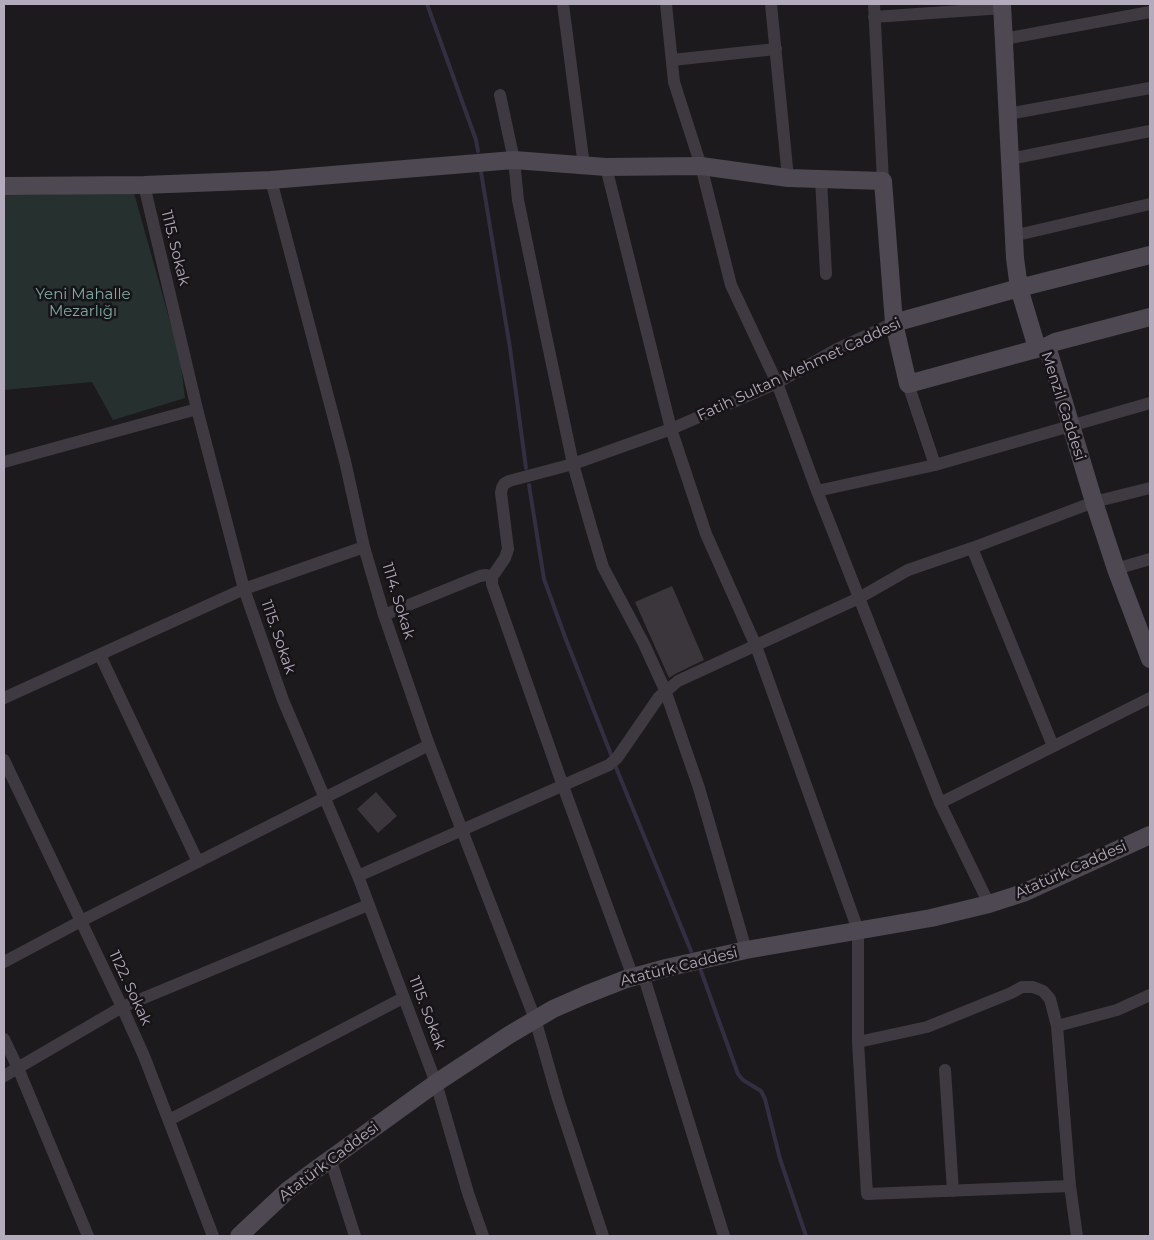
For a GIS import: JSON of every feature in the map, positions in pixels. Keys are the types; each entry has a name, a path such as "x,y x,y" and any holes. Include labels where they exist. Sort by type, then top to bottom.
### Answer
{"street":[{"path":"563,4 584,166"},
{"path":"666,4 674,82 701,166 731,285 778,383 817,491 940,803 989,904"},
{"path":"771,4 788,178"},
{"path":"874,4 883,181 894,323 908,384 935,465"},
{"path":"874,17 1002,6"},
{"name":"Menzil Caddesi","path":"1002,6 1013,236 1020,288 1071,426 1116,568 1150,659"},
{"path":"1004,39 1150,12"},
{"path":"672,60 776,49"},
{"path":"1008,114 1150,88"},
{"path":"500,95 514,160 518,200 573,464 604,566 665,690 699,788 746,950"},
{"path":"1010,159 1150,131"},
{"path":"4,186 144,185 271,180 514,160 606,167 701,166 788,178 883,181"},
{"path":"606,167 671,429 706,534 756,646 858,930 858,1042 867,1194 1070,1186"},
{"path":"821,179 826,274"},
{"name":"1114. Sokak","path":"271,180 345,461 364,547 384,615 429,745 535,1019 558,1099 603,1236"},
{"name":"1115. Sokak","path":"144,185 197,409 244,589 283,700 358,876 436,1082 482,1236"},
{"path":"1013,236 1150,204"},
{"name":"Fatih Sultan Mehmet Caddesi","path":"492,577 505,558 508,549 501,493 504,484 509,481 573,464 671,429 778,383 837,349 894,323 1150,255"},
{"path":"908,384 1150,317"},
{"path":"817,491 935,465 1150,403"},
{"path":"4,462 197,409"},
{"path":"358,876 612,763 665,690 678,680 859,598 908,570 1094,502 1150,488"},
{"path":"4,698 244,589 364,547"},
{"path":"972,548 1053,746"},
{"path":"1116,568 1150,558"},
{"path":"384,615 480,576 492,577 492,584 563,786 638,976 724,1236"},
{"path":"100,654 198,862"},
{"path":"940,803 1150,698"},
{"path":"4,962 81,921 429,745"},
{"name":"1122. Sokak","path":"4,760 122,1007 169,1120 213,1236"},
{"name":"Atatürk Caddesi","path":"239,1236 287,1191 436,1082 508,1034 585,995 666,968 746,950 931,918 989,904 1023,893 1150,835"},
{"path":"4,1076 122,1007 368,905"},
{"path":"858,1042 934,1024 1022,988 1033,987 1043,991 1050,999 1057,1026 1076,1236"},
{"path":"1057,1026 1117,1010 1150,995"},
{"path":"169,1120 403,998"},
{"path":"4,1039 18,1068 88,1236"},
{"path":"944,1070 952,1191"},
{"path":"330,1158 355,1236"}],"green space":[{"name":"Yeni Mahalle Mezarlığı","path":"134,193 180,357 185,398 113,420 92,382 4,390 4,195"}],"building":[{"path":"672,586 704,660 669,678 635,602"},
{"path":"376,792 397,816 378,833 357,809"}],"waterway":[{"path":"427,4 476,140 478,151"},
{"path":"481,172 510,348 526,468"},
{"path":"529,485 544,579 612,757"},
{"path":"615,765 691,951"},
{"path":"701,971 738,1074 743,1080 761,1091 765,1099 780,1159 806,1236"}]}
